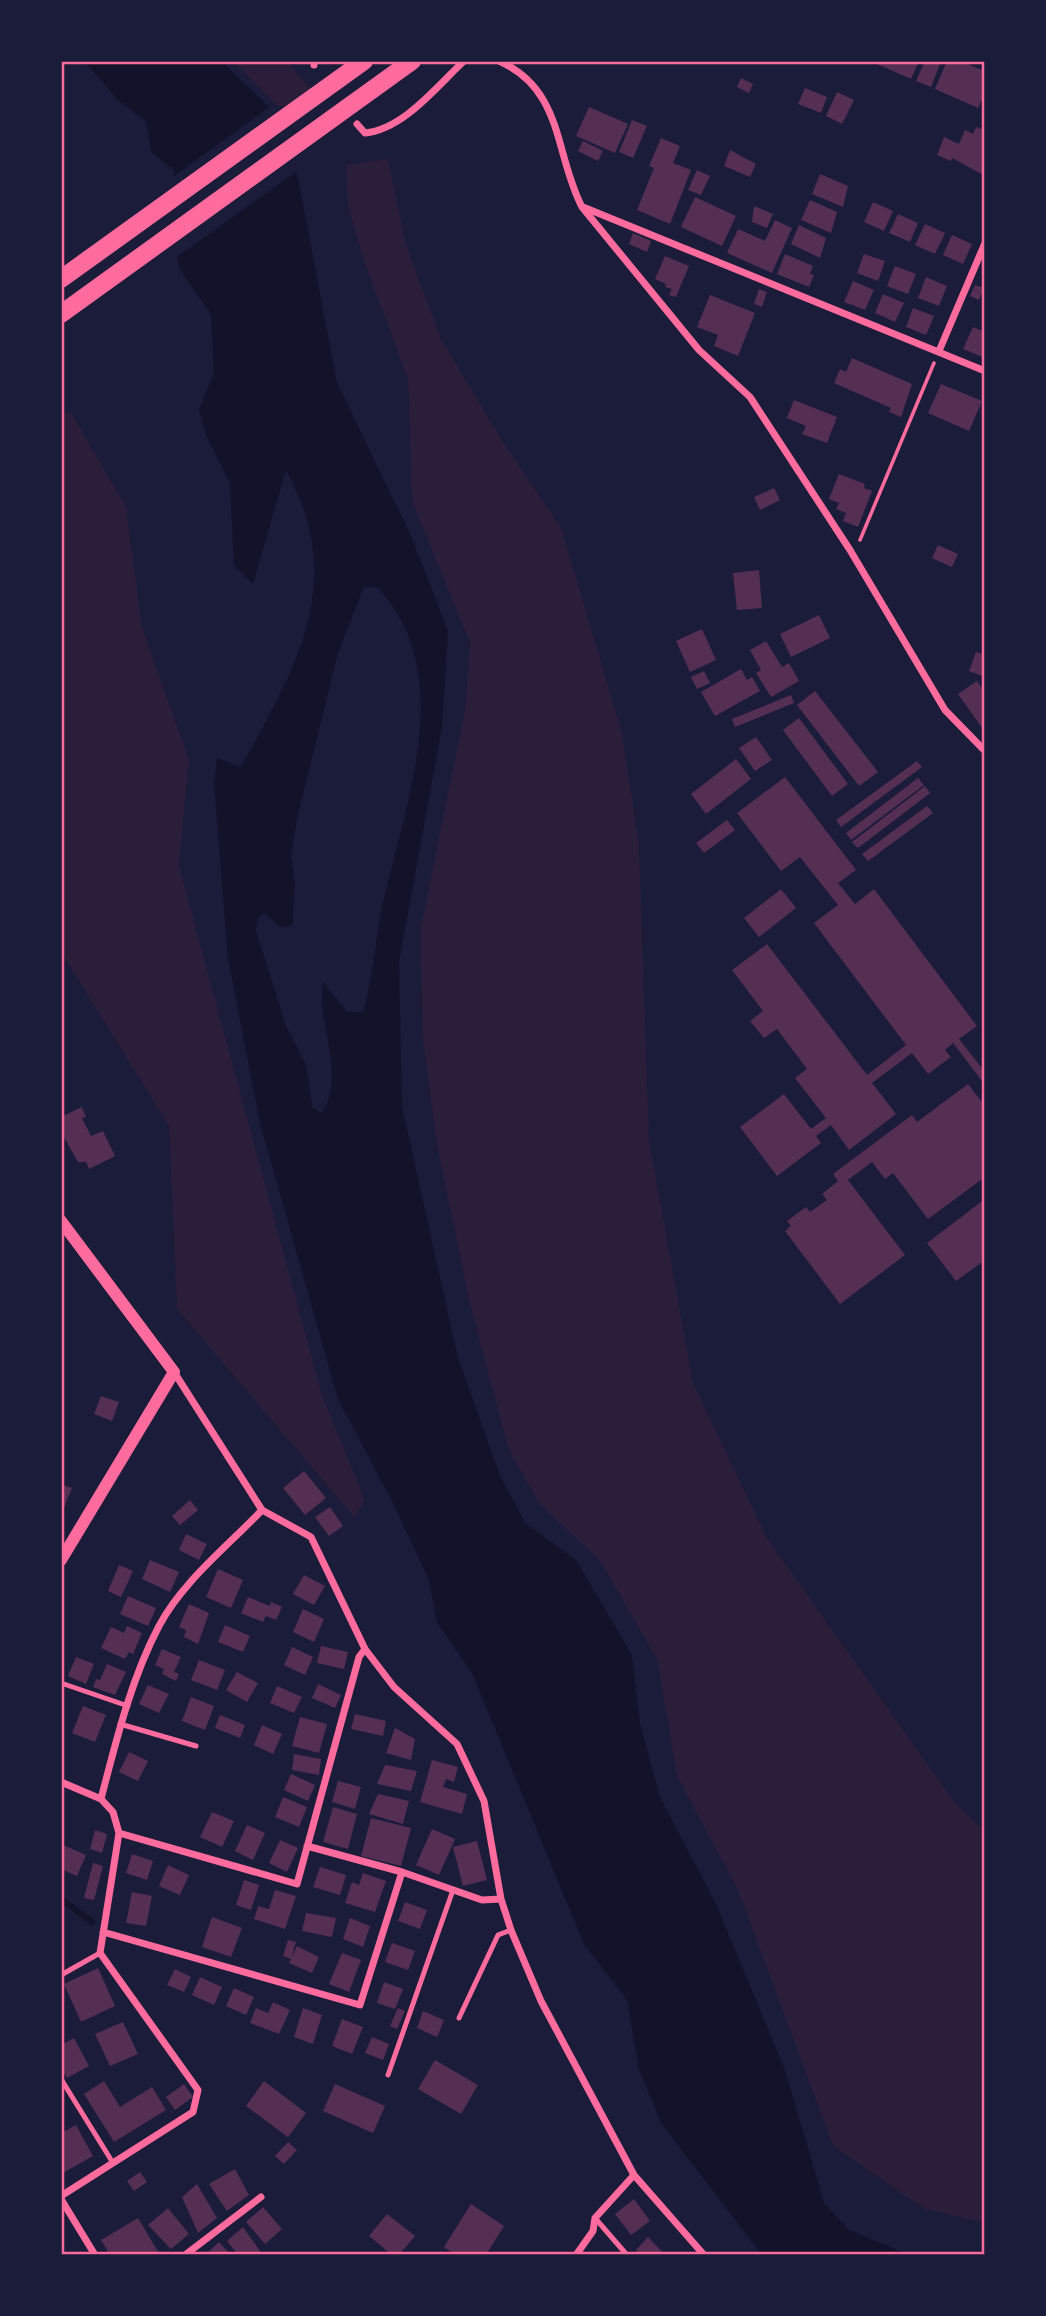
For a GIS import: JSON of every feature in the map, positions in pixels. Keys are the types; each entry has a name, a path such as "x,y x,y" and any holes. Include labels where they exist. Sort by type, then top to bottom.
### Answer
{"highway":[{"path":"61,279 364,61"},
{"path":"61,314 412,61"}],"street":[{"path":"357,124 365,133 377,132 401,119 464,61"},
{"path":"499,61 527,78 545,100 556,123 572,188 582,207 699,350 750,397 850,550 945,710 985,751"},
{"path":"582,207 985,371"},
{"path":"939,351 985,243"},
{"path":"61,1222 174,1372 262,1510 311,1537 365,1649 394,1686 457,1744 484,1801 501,1899 541,2001 634,2175 705,2255"},
{"path":"61,1560 174,1372"},
{"path":"101,1799 120,1724 159,1626 182,1594 262,1510"},
{"path":"119,1833 297,1884 359,1657 365,1649"},
{"path":"61,1783 101,1799 113,1812 119,1833 100,1952 198,2090 193,2112 61,2197 95,2255"},
{"path":"307,1846 402,1872 482,1900 501,1899"},
{"path":"103,1932 359,2005 402,1872"},
{"path":"576,2255 593,2231 595,2218 634,2175"},
{"path":"185,2255 261,2197"}],"lane":[{"path":"61,1683 128,1706"},
{"path":"120,1724 196,1746"},
{"path":"388,2075 453,1890"},
{"path":"458,2018 498,1935 511,1930"},
{"path":"61,1975 100,1952"},
{"path":"61,2079 113,2163"},
{"path":"595,2218 627,2255"}],"path":[{"path":"850,550 862,538 939,351"}],"shaded area":[{"path":"84,61 221,61 288,125 337,383 411,536 448,631 442,727 399,962 402,1107 458,1358 499,1473 525,1523 576,1560 632,1655 640,1724 660,1797 716,1904 785,2070 824,2203 849,2230 909,2255 762,2255 662,2124 639,2070 627,2000 584,1944 472,1673 437,1622 429,1580 394,1505 338,1399 260,1123 228,958 214,783 217,758 241,767 296,659 314,587 313,550 304,511 286,470 253,584 234,565 230,483 206,435 199,410 214,373 211,314 179,268 168,213 174,170 151,152 146,121 119,101","holes":["364,587 378,588 402,623 416,660 421,701 419,742 412,785 382,907 363,1012 347,1012 323,982 323,1014 332,1082 322,1113 312,1107 307,1067 286,1026 256,931 258,918 264,913 280,927 292,926 295,885 291,855 297,819 338,653"]},
{"path":"233,61 287,61 316,95 299,110 277,106"},
{"path":"388,159 405,242 441,339 506,447 561,527 622,733 639,844 649,1140 693,1383 767,1538 955,1803 985,1831 985,2223 925,2209 833,2146 738,1890 677,1776 657,1659 600,1561 538,1502 508,1448 469,1300 437,1144 423,1041 420,933 465,710 470,643 412,501 408,379 363,258 348,206 346,165"},
{"path":"61,412 72,414 126,507 142,627 189,760 179,866 322,1395 365,1500 354,1517 177,1309 169,1126 61,952"}],"pier":[{"path":"272,105 291,123 299,170 174,259 164,213 169,180"}],"building":[{"path":"878,61 919,61 911,79 877,64"},
{"path":"925,61 940,64 931,87 916,81"},
{"path":"947,61 971,61 969,65 985,71 985,93 978,108 935,89"},
{"path":"741,78 753,84 749,93 737,87"},
{"path":"805,88 827,97 821,113 798,104"},
{"path":"837,92 854,100 842,124 826,116"},
{"path":"589,107 628,124 615,153 576,136"},
{"path":"632,120 647,126 633,158 619,152"},
{"path":"976,127 985,130 985,176 952,158 951,161 937,155 944,137 959,144 965,130 973,134"},
{"path":"661,138 680,146 673,163 691,170 670,224 637,210 654,168 649,166"},
{"path":"583,141 603,151 598,161 578,151"},
{"path":"730,150 756,164 750,177 724,166"},
{"path":"697,170 710,176 701,195 688,190"},
{"path":"820,174 848,186 843,207 812,194"},
{"path":"695,197 736,216 722,246 681,227"},
{"path":"810,200 837,212 831,233 801,220"},
{"path":"873,202 893,211 884,231 864,222"},
{"path":"754,206 773,214 767,228 752,222"},
{"path":"898,214 918,223 910,242 889,233"},
{"path":"775,220 792,228 772,273 727,253 738,229 765,241"},
{"path":"925,224 945,233 935,254 915,245"},
{"path":"799,225 826,238 820,258 791,244"},
{"path":"633,233 651,241 647,252 629,244"},
{"path":"952,235 972,244 963,264 943,255"},
{"path":"785,254 813,266 810,274 814,275 809,287 777,274"},
{"path":"864,254 885,261 878,281 857,273"},
{"path":"665,256 689,266 676,297 669,295 672,289 655,279"},
{"path":"895,266 916,274 908,294 887,286"},
{"path":"926,277 947,286 939,306 918,298"},
{"path":"853,281 874,290 865,310 844,302"},
{"path":"975,285 984,288 979,300 970,296"},
{"path":"759,289 767,292 762,307 754,304"},
{"path":"883,294 904,303 895,322 875,313"},
{"path":"710,295 755,313 738,356 714,346 718,335 697,327"},
{"path":"913,308 934,316 926,335 906,327"},
{"path":"973,327 985,332 985,358 963,349"},
{"path":"852,358 912,384 901,417 889,412 891,408 834,383 840,369 846,372"},
{"path":"941,384 982,401 969,431 928,413"},
{"path":"794,400 837,417 827,443 802,434 806,426 787,418"},
{"path":"839,474 865,484 864,488 872,491 858,527 843,521 846,513 836,509 839,503 829,499"},
{"path":"774,488 780,500 760,510 754,497"},
{"path":"938,545 958,554 952,567 932,558"},
{"path":"759,570 762,608 737,610 733,573"},
{"path":"819,615 830,638 791,657 780,634"},
{"path":"702,629 716,660 690,672 676,641"},
{"path":"766,641 782,667 789,663 799,681 771,697 756,673 761,670 750,650"},
{"path":"976,652 985,655 982,676 969,671"},
{"path":"741,669 747,680 752,677 760,691 715,716 701,692"},
{"path":"704,671 710,683 697,689 691,677"},
{"path":"977,681 985,692 985,732 958,694"},
{"path":"815,691 878,772 859,786 797,705"},
{"path":"791,695 794,703 735,727 732,719"},
{"path":"799,718 848,784 832,796 783,730"},
{"path":"756,737 772,760 755,771 739,748"},
{"path":"736,759 751,779 706,814 691,794"},
{"path":"917,761 922,767 841,827 836,820"},
{"path":"785,777 856,870 838,883 855,904 874,889 977,1026 959,1039 985,1072 985,1085 953,1043 945,1050 951,1057 928,1074 912,1053 872,1083 896,1114 849,1150 831,1125 816,1136 821,1143 777,1176 740,1127 784,1094 811,1129 826,1118 795,1078 807,1069 777,1029 764,1038 750,1021 763,1011 732,970 767,944 867,1075 906,1045 814,923 838,905 800,857 781,871 737,813"},
{"path":"918,778 924,785 851,840 846,833"},
{"path":"925,786 930,793 858,848 852,842"},
{"path":"927,806 933,813 868,861 862,854"},
{"path":"727,820 735,830 704,853 696,843"},
{"path":"781,889 796,908 759,937 744,918"},
{"path":"968,1084 985,1106 985,1177 928,1219 893,1173 885,1179 872,1162 848,1180 905,1255 840,1304 785,1231 791,1226 787,1221 806,1207 810,1212 827,1200 822,1194 838,1181 833,1174 912,1115 917,1122"},
{"path":"82,1107 86,1117 82,1118 91,1136 103,1131 115,1156 89,1169 86,1162 78,1162 61,1132 63,1116"},
{"path":"985,1199 985,1260 956,1281 927,1243"},
{"path":"101,1396 119,1402 112,1421 94,1414"},
{"path":"304,1471 326,1498 305,1515 283,1488"},
{"path":"61,1484 72,1488 61,1515"},
{"path":"190,1500 198,1510 180,1525 172,1516"},
{"path":"330,1507 343,1526 329,1536 315,1517"},
{"path":"186,1534 207,1544 199,1560 179,1550"},
{"path":"150,1560 179,1572 170,1592 142,1579"},
{"path":"119,1565 133,1571 121,1597 108,1591"},
{"path":"218,1569 243,1580 231,1608 206,1597"},
{"path":"304,1575 325,1586 314,1605 293,1594"},
{"path":"128,1596 156,1608 148,1626 120,1614"},
{"path":"248,1597 270,1606 271,1602 282,1607 276,1620 266,1616 263,1622 241,1613"},
{"path":"189,1604 209,1613 198,1644 184,1637 186,1630 179,1627"},
{"path":"303,1609 324,1619 314,1642 293,1632"},
{"path":"225,1625 250,1636 243,1652 218,1642"},
{"path":"127,1626 142,1633 133,1654 129,1652 125,1659 101,1648 111,1627 124,1633"},
{"path":"321,1646 348,1652 344,1669 317,1663"},
{"path":"292,1647 313,1657 305,1675 284,1665"},
{"path":"162,1649 181,1657 174,1672 179,1674 176,1681 162,1674 164,1669 155,1665"},
{"path":"76,1657 94,1664 86,1684 68,1676"},
{"path":"199,1660 225,1670 217,1690 191,1680"},
{"path":"107,1664 126,1672 115,1695 93,1687 96,1679 100,1680"},
{"path":"237,1672 258,1683 247,1702 226,1690"},
{"path":"318,1684 341,1695 335,1708 312,1698"},
{"path":"148,1685 169,1694 159,1713 139,1704"},
{"path":"277,1686 302,1697 294,1713 270,1703"},
{"path":"191,1697 214,1706 205,1730 182,1721"},
{"path":"83,1706 106,1715 95,1742 72,1733"},
{"path":"355,1714 386,1721 383,1736 351,1729"},
{"path":"220,1715 245,1725 240,1738 215,1728"},
{"path":"300,1717 327,1724 319,1753 292,1746"},
{"path":"262,1725 282,1734 273,1754 254,1745"},
{"path":"395,1728 415,1739 411,1760 386,1753"},
{"path":"129,1752 148,1761 138,1781 119,1772"},
{"path":"294,1754 321,1759 319,1775 292,1770"},
{"path":"432,1760 458,1767 454,1782 446,1779 443,1787 467,1794 462,1814 420,1802"},
{"path":"385,1765 417,1771 411,1791 377,1784"},
{"path":"291,1774 315,1785 308,1801 284,1790"},
{"path":"338,1781 361,1787 355,1809 332,1802"},
{"path":"378,1794 409,1801 403,1824 369,1814"},
{"path":"283,1797 307,1807 299,1827 275,1817"},
{"path":"333,1807 357,1814 348,1849 323,1842"},
{"path":"212,1812 234,1821 222,1847 200,1837"},
{"path":"371,1818 411,1828 401,1866 361,1856"},
{"path":"247,1825 265,1833 253,1860 235,1851"},
{"path":"432,1829 455,1839 439,1875 416,1865"},
{"path":"95,1830 107,1834 102,1853 90,1849"},
{"path":"280,1840 298,1848 287,1872 269,1863"},
{"path":"477,1841 487,1880 463,1886 453,1847"},
{"path":"61,1844 86,1855 77,1876 61,1869"},
{"path":"132,1854 153,1861 147,1880 126,1873"},
{"path":"93,1863 103,1866 94,1900 84,1898"},
{"path":"168,1865 189,1875 180,1895 159,1886"},
{"path":"320,1867 346,1875 340,1895 313,1887"},
{"path":"363,1873 386,1881 375,1912 345,1903 352,1882 359,1885"},
{"path":"244,1880 259,1885 251,1910 236,1905"},
{"path":"275,1890 296,1896 285,1929 254,1919 258,1906 269,1909"},
{"path":"132,1892 152,1896 146,1926 126,1923"},
{"path":"405,1902 427,1910 420,1929 398,1921"},
{"path":"306,1913 336,1918 332,1937 302,1931"},
{"path":"212,1917 242,1928 231,1957 202,1947"},
{"path":"350,1918 370,1926 363,1947 343,1939"},
{"path":"288,1940 296,1942 291,1959 283,1956"},
{"path":"392,1943 415,1951 408,1970 385,1962"},
{"path":"297,1946 319,1957 312,1973 289,1963"},
{"path":"342,1953 361,1960 349,1992 329,1984"},
{"path":"98,1968 115,2006 81,2022 64,1984"},
{"path":"175,1969 191,1977 184,1992 167,1985"},
{"path":"200,1977 222,1987 214,2005 192,1995"},
{"path":"384,1982 403,1989 395,2009 377,2003"},
{"path":"234,1988 254,1997 246,2015 226,2006"},
{"path":"273,2002 290,2010 279,2034 250,2023 256,2008 268,2013"},
{"path":"303,2008 322,2015 313,2044 294,2037"},
{"path":"398,2008 405,2011 397,2029 390,2026"},
{"path":"423,2011 444,2020 437,2037 417,2028"},
{"path":"342,2019 363,2027 352,2054 332,2046"},
{"path":"123,2022 138,2054 110,2066 95,2034"},
{"path":"372,2037 389,2044 383,2060 365,2053"},
{"path":"74,2038 89,2066 67,2078 61,2068 61,2045"},
{"path":"435,2060 478,2085 461,2114 418,2089"},
{"path":"104,2081 120,2107 152,2087 166,2110 114,2142 84,2094"},
{"path":"264,2081 306,2113 288,2137 246,2106"},
{"path":"184,2084 193,2097 175,2110 166,2097"},
{"path":"335,2084 385,2106 373,2133 323,2111"},
{"path":"76,2125 93,2156 61,2174 61,2133"},
{"path":"288,2142 297,2150 284,2164 275,2156"},
{"path":"235,2169 249,2195 227,2211 209,2184"},
{"path":"140,2172 147,2182 134,2191 127,2181"},
{"path":"197,2184 217,2218 198,2233 182,2197"},
{"path":"634,2199 650,2221 631,2235 615,2214"},
{"path":"471,2204 504,2226 486,2255 455,2255 444,2247"},
{"path":"263,2207 282,2229 265,2244 246,2222"},
{"path":"168,2208 189,2234 171,2249 148,2225"},
{"path":"387,2214 415,2236 399,2255 392,2255 369,2236"},
{"path":"138,2218 160,2255 110,2255 101,2240"},
{"path":"243,2227 263,2255 238,2255 227,2241"},
{"path":"648,2237 665,2255 640,2255 636,2250"},
{"path":"219,2242 231,2255 205,2255"}],"waterway":[{"path":"61,1899 92,1922"}]}
